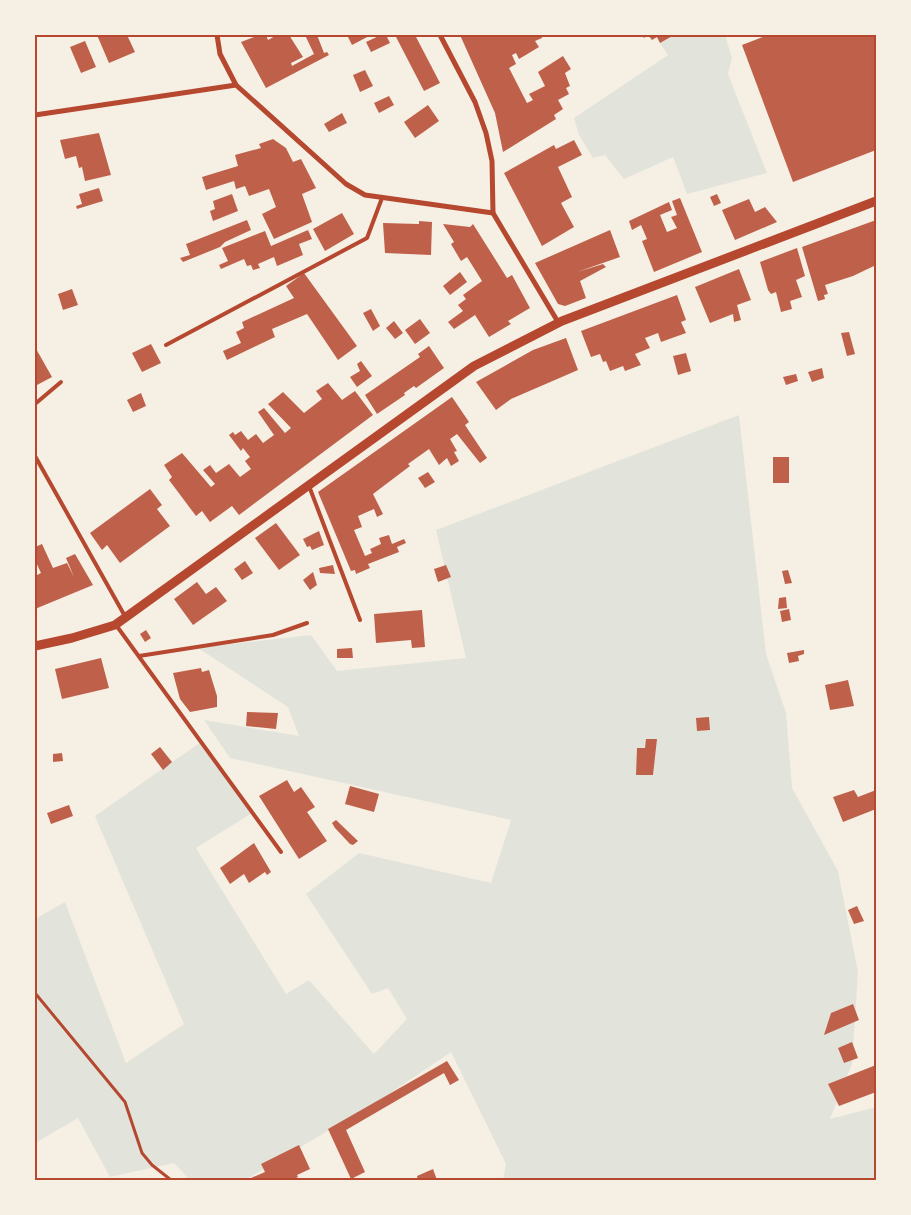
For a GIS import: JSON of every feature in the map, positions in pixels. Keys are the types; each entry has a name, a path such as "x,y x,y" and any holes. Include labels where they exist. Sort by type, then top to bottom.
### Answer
{"street":[{"path":"217,35 220,54 236,85 346,184 365,195 493,213"},
{"path":"440,35 475,102 486,133 492,161 493,213 558,322"},
{"path":"35,115 236,85"},
{"path":"35,646 72,638 116,624 126,618 470,368 558,322 876,201"}],"lane":[{"path":"166,346 367,238 382,198"},
{"path":"35,404 62,382"},
{"path":"35,456 126,618"},
{"path":"309,486 360,620"},
{"path":"139,656 273,635 307,623"},
{"path":"116,624 281,852"}],"path":[{"path":"35,993 125,1102 142,1153 152,1165 171,1180"}],"shaded area":[{"path":"668,35 725,35 732,58 728,74 767,173 687,194 673,157 624,179 605,155 593,158 579,135 574,118 668,55 658,40"},
{"path":"739,415 766,654 786,713 792,788 838,871 858,972 852,1064 830,1119 876,1107 876,1180 503,1180 506,1164 451,1052 386,1096 245,1180 190,1180 174,1163 110,1177 78,1118 35,1143 35,919 65,902 126,1063 184,1024 95,816 201,742 252,813 196,848 286,994 309,980 374,1054 407,1019 388,988 372,994 306,894 359,853 491,883 511,820 230,758 204,720 299,736 288,707 198,648 311,635 337,671 466,658 436,530"}],"building":[{"path":"97,35 127,35 135,52 109,63"},
{"path":"259,35 266,35 268,40 277,35 289,35 303,57 291,63 292,66 314,54 305,35 317,35 324,53 327,52 329,55 266,88 241,42"},
{"path":"347,35 371,35 352,45"},
{"path":"381,35 386,35 390,43 371,52 366,42"},
{"path":"395,35 415,35 440,83 424,91"},
{"path":"460,35 541,35 542,38 535,41 539,47 519,59 516,53 512,55 516,64 509,68 527,103 533,100 529,94 545,86 538,72 563,56 571,69 565,73 570,86 566,88 569,94 558,100 563,109 554,115 556,119 503,152 495,113"},
{"path":"648,35 674,35 660,43 657,37 652,40"},
{"path":"768,35 876,35 876,150 793,182 742,45"},
{"path":"85,41 96,67 81,73 70,47"},
{"path":"365,70 373,86 360,92 353,75"},
{"path":"389,96 394,105 379,113 374,103"},
{"path":"428,105 439,121 415,138 404,122"},
{"path":"342,113 347,123 329,132 324,124"},
{"path":"99,133 111,175 85,181 82,167 79,168 76,156 65,159 60,140"},
{"path":"273,139 286,148 293,162 301,159 316,188 302,194 312,222 274,239 262,214 276,207 269,189 249,196 245,186 236,189 234,181 206,190 202,177 238,166 235,155 261,148 259,144"},
{"path":"574,140 582,155 558,167 572,197 561,203 574,227 542,246 504,173 554,145 556,149"},
{"path":"99,188 103,201 77,209 76,206 82,204 79,194"},
{"path":"232,194 238,211 213,221 210,211 215,209 213,201"},
{"path":"717,194 721,203 714,206 710,197"},
{"path":"680,198 702,252 654,272 642,241 647,239 641,225 632,230 629,221 669,202 672,210 660,215 667,232 677,228 671,217 677,215 672,201"},
{"path":"749,199 755,212 765,207 777,222 735,240 722,210"},
{"path":"342,213 354,234 325,251 313,229"},
{"path":"247,220 251,230 225,242 220,247 183,262 180,258 190,255 186,244"},
{"path":"876,220 876,265 853,276 825,285 828,294 824,295 825,299 818,301 802,247"},
{"path":"419,221 432,222 431,255 385,253 383,223 419,224"},
{"path":"443,224 470,227 473,224 507,278 512,275 530,308 508,321 511,324 489,337 475,315 454,329 448,322 463,311 458,305 466,299 463,295 482,281 467,257 461,261 451,244 454,242"},
{"path":"308,230 312,239 299,244 303,255 277,266 274,257 258,264 260,268 253,270 251,265 247,266 244,259 221,269 219,265 228,261 222,248 265,231 271,246"},
{"path":"610,230 620,257 577,272 603,264 606,267 580,281 586,298 565,306 558,304 535,263"},
{"path":"797,248 805,276 796,280 802,297 790,301 792,309 781,312 776,292 771,294 768,290 760,262"},
{"path":"739,269 751,300 737,305 741,320 734,322 733,314 710,323 695,287"},
{"path":"460,272 467,282 450,295 443,286"},
{"path":"304,273 357,346 338,360 307,314 272,329 275,337 227,360 223,351 241,343 236,332 244,328 242,322 294,298 286,286"},
{"path":"72,289 78,305 63,310 58,294"},
{"path":"677,295 686,320 681,322 686,333 661,342 658,333 645,338 650,348 635,354 641,365 625,371 623,366 610,371 606,361 603,362 600,354 591,357 581,331"},
{"path":"371,309 380,326 373,331 363,313"},
{"path":"420,319 430,333 415,344 405,330"},
{"path":"394,321 403,333 395,339 386,328"},
{"path":"849,332 855,354 847,356 841,333"},
{"path":"566,338 578,370 511,399 496,410 476,382 533,350"},
{"path":"151,344 161,363 142,372 132,353"},
{"path":"429,346 444,368 416,388 414,386 404,393 405,395 377,414 365,395 420,357 418,354"},
{"path":"35,347 52,377 37,385 35,382"},
{"path":"686,353 691,371 678,375 673,356"},
{"path":"361,361 372,376 357,387 350,377 360,371 357,364"},
{"path":"822,368 824,378 812,382 808,372"},
{"path":"796,374 798,381 786,385 783,377"},
{"path":"328,383 342,400 355,391 373,415 239,515 232,506 210,522 202,511 196,516 169,480 172,477 164,465 182,453 211,487 215,484 203,470 210,465 216,473 229,464 240,477 251,469 245,461 250,457 243,448 241,451 229,435 233,432 235,435 241,431 248,440 256,434 263,443 274,435 258,412 264,408 285,433 291,428 268,404 283,392 304,413 322,399 316,391"},
{"path":"141,393 146,406 133,412 127,400"},
{"path":"452,397 469,422 465,425 487,458 480,463 457,434 450,439 457,451 454,452 459,461 451,466 447,458 439,465 429,449 373,494 383,514 377,517 374,509 358,516 362,527 354,530 365,556 372,553 370,549 381,544 379,538 389,535 392,544 404,539 406,543 397,547 399,552 368,564 370,568 356,574 355,570 351,571 318,492"},
{"path":"773,457 789,457 789,483 773,483"},
{"path":"428,472 435,482 425,488 418,478"},
{"path":"150,489 162,505 157,509 170,526 120,563 107,545 102,550 90,533"},
{"path":"276,523 300,555 279,570 255,538"},
{"path":"319,531 324,545 312,550 310,546 307,547 303,539"},
{"path":"42,544 53,568 67,563 74,577 66,558 75,554 93,585 35,609 35,576 41,573 35,560 35,547"},
{"path":"245,561 253,573 242,580 234,569"},
{"path":"333,565 335,574 320,573 319,568"},
{"path":"446,565 451,577 438,582 434,569"},
{"path":"788,570 792,583 785,584 782,571"},
{"path":"313,572 317,585 310,590 303,580"},
{"path":"197,582 206,594 216,587 227,601 193,625 174,599"},
{"path":"786,597 787,608 778,609 779,598"},
{"path":"789,609 791,620 782,622 780,611"},
{"path":"422,610 425,647 412,648 411,640 376,643 374,614"},
{"path":"146,630 151,638 145,642 140,634"},
{"path":"352,648 353,658 337,658 337,649"},
{"path":"804,650 804,654 798,656 799,661 789,663 787,653"},
{"path":"101,658 109,688 62,699 55,669"},
{"path":"201,668 202,672 209,670 217,696 217,707 190,712 180,699 173,673"},
{"path":"848,680 854,706 830,710 825,685"},
{"path":"247,712 278,713 276,729 246,726"},
{"path":"709,717 710,730 697,731 696,718"},
{"path":"646,739 657,739 653,775 636,775 637,748 645,748"},
{"path":"160,747 172,762 163,770 151,754"},
{"path":"62,753 63,761 53,762 53,754"},
{"path":"287,780 294,792 301,787 315,807 307,812 327,841 299,859 259,796"},
{"path":"350,786 379,794 374,812 345,804"},
{"path":"854,790 858,797 876,790 876,809 843,822 833,797"},
{"path":"69,805 73,816 51,824 47,813"},
{"path":"336,820 358,841 353,845 350,844 332,823"},
{"path":"254,843 271,872 267,875 265,872 249,883 244,874 230,884 220,868"},
{"path":"857,906 864,921 854,924 848,910"},
{"path":"853,1004 859,1020 824,1035 831,1013"},
{"path":"852,1042 858,1058 844,1063 838,1048"},
{"path":"447,1061 459,1080 450,1085 444,1073 346,1130 365,1172 351,1179 328,1129"},
{"path":"876,1065 876,1092 839,1106 828,1084"},
{"path":"299,1145 310,1169 297,1175 298,1177 292,1180 252,1180 251,1178 265,1172 261,1164"},
{"path":"433,1169 437,1180 418,1180 417,1176"}]}
